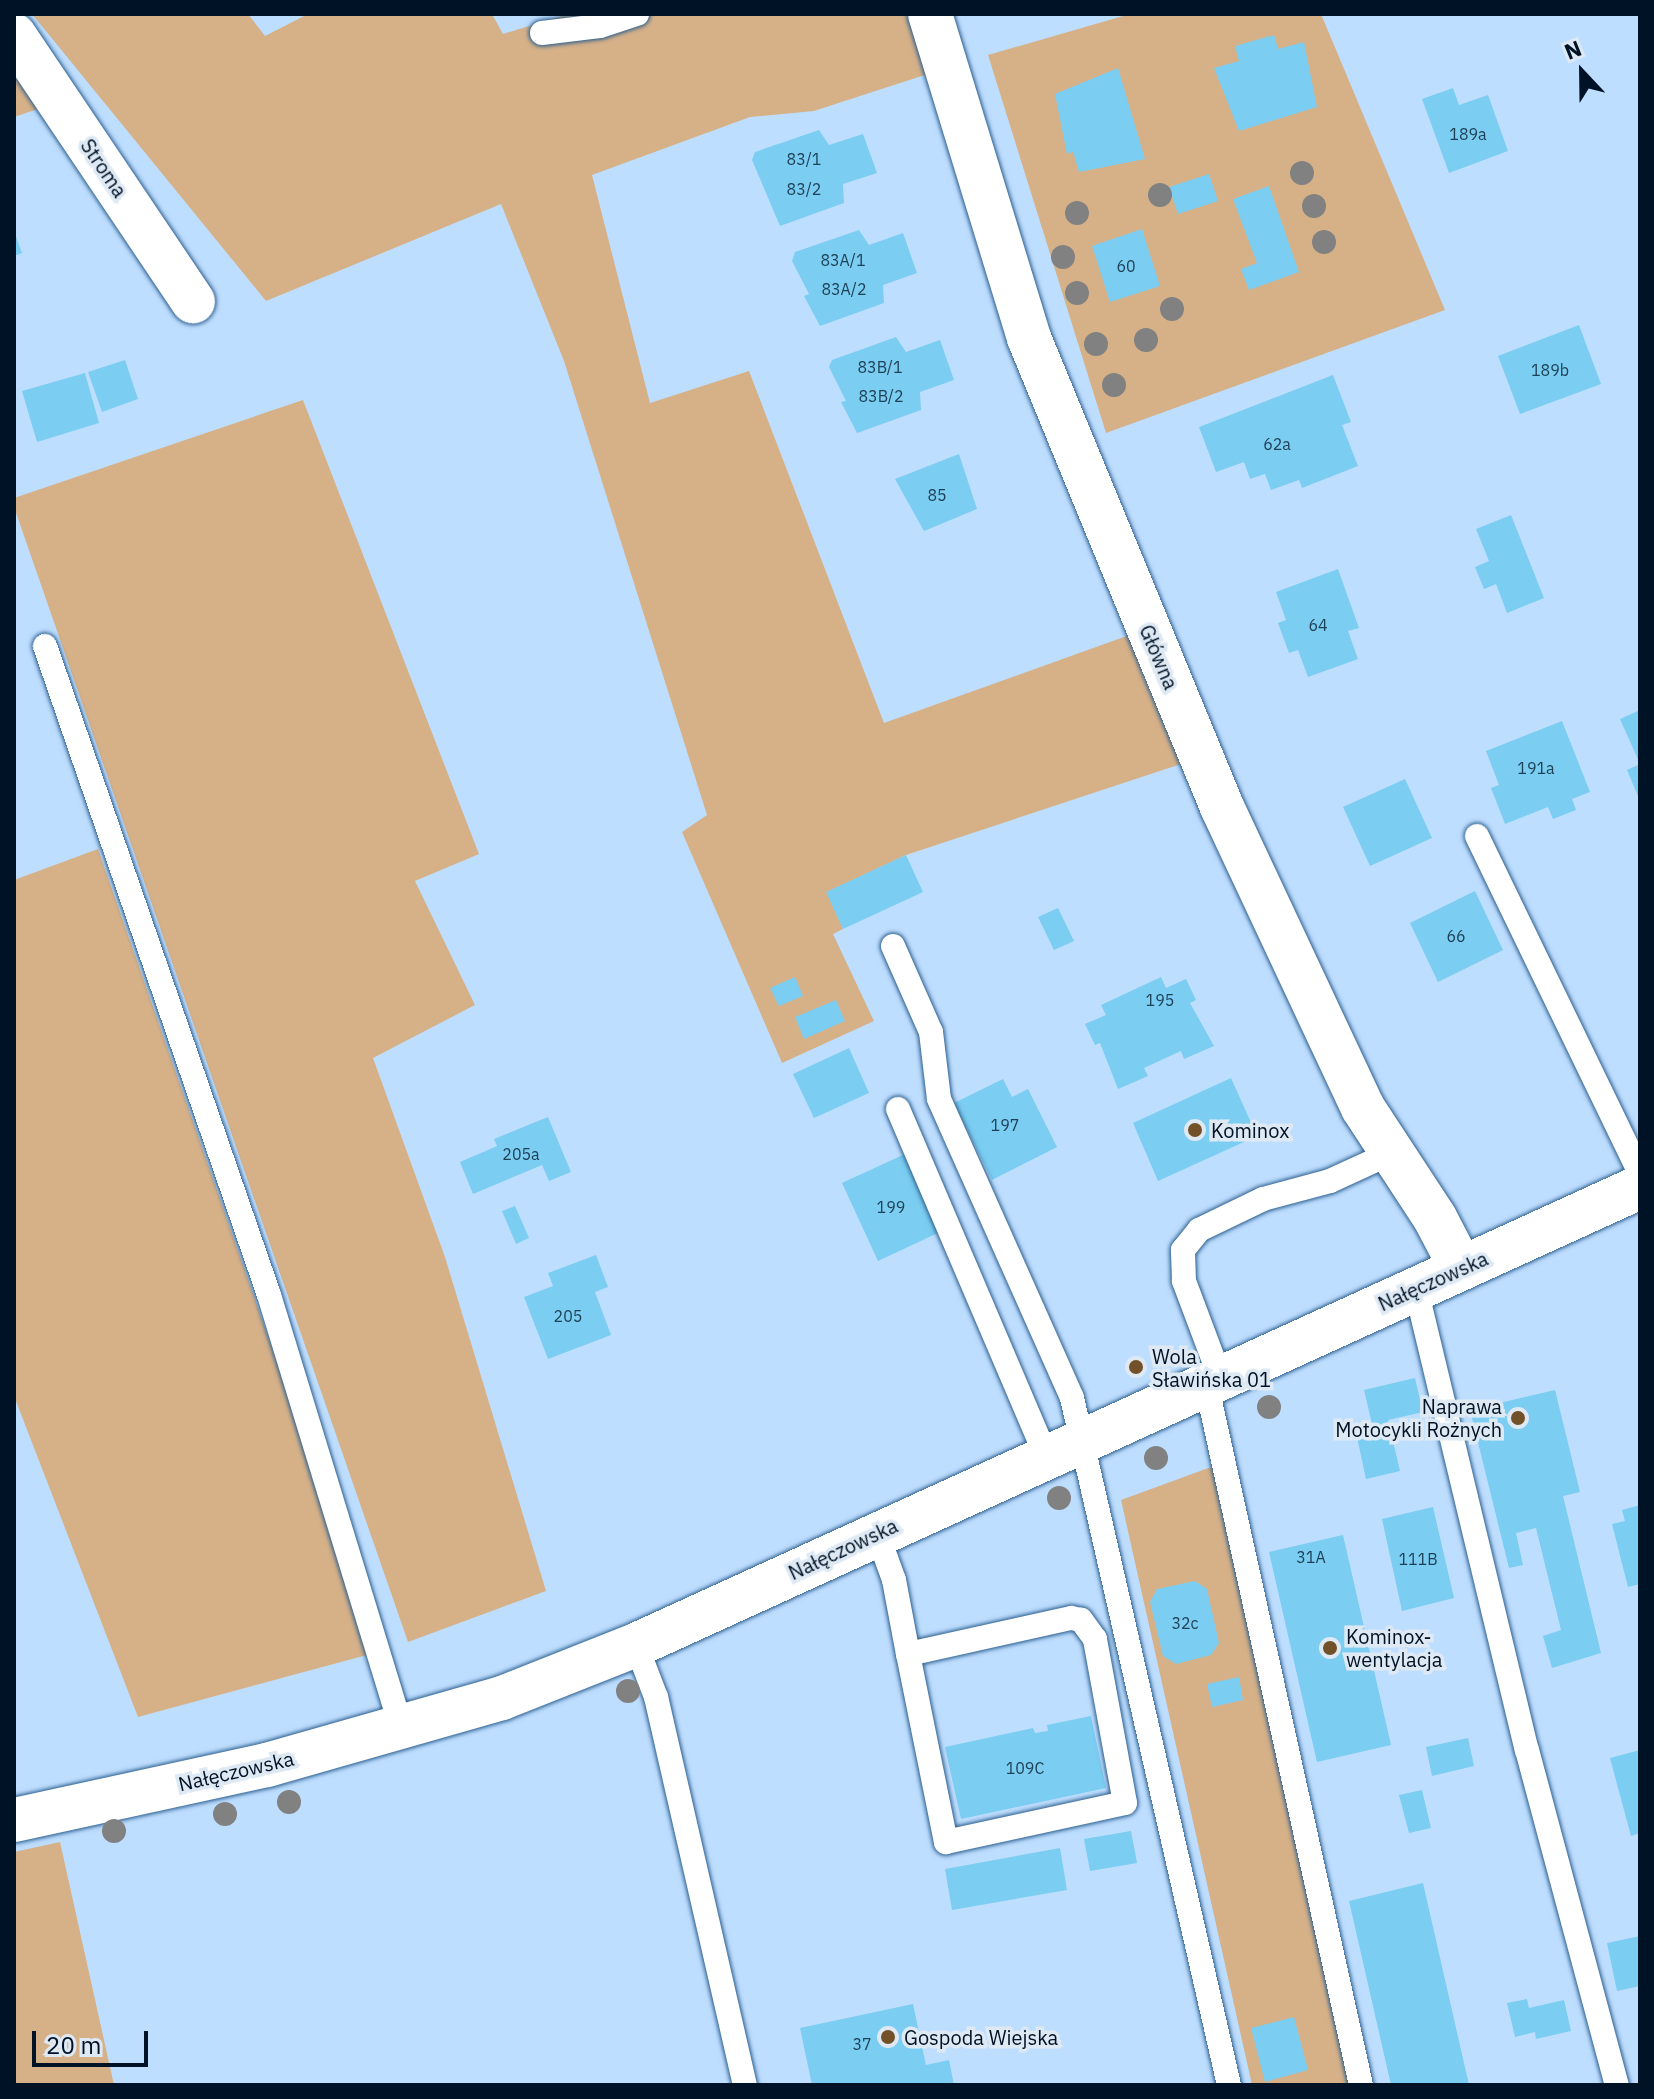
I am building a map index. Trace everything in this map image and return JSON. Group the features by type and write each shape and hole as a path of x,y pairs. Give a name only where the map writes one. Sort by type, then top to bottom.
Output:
{"main road":[{"name":"Główna","path":"930,14 1038,363 1222,807 1389,1154 1435,1218 1461,1268"},
{"name":"Stroma","path":"14,35 193,301"},
{"name":"Nałęczowska","path":"14,1820 402,1729 502,1698 636,1645 1640,1187"}],"lane":[{"path":"542,33 600,26 637,14"},
{"path":"45,646 269,1295 402,1729"},
{"path":"1477,836 1640,1173"},
{"path":"893,946 931,1032 939,1099 1072,1398 1064,1448"},
{"path":"898,1109 1064,1448 1229,2085"},
{"path":"1361,2085 1213,1380 1184,1281 1183,1250 1199,1230 1250,1204 1330,1181 1389,1154"},
{"path":"1416,1289 1527,1750 1617,2085"},
{"path":"877,1533 894,1580 908,1654 946,1842 1125,1803 1095,1639 1081,1620 1071,1618 908,1654"},
{"path":"636,1645 656,1697 745,2085"}],"shaded area":[{"path":"32,14 248,14 265,36 308,14 492,14 503,34 568,14 915,14 934,72 814,111 750,117 592,175 650,403 749,371 884,723 1135,633 1184,763 906,855 827,892 843,929 833,934 874,1021 782,1063 682,832 707,815 564,361 501,204 266,301"},
{"path":"1130,14 1321,14 1445,310 1106,433 988,55"},
{"path":"14,75 41,108 14,117"},
{"path":"303,400 479,854 415,881 475,1005 373,1058 445,1257 546,1591 408,1642 14,507 14,498"},
{"path":"98,849 378,1652 138,1717 14,1396 14,880"},
{"path":"1222,1463 1364,2085 1252,2085 1121,1500"},
{"path":"60,1842 114,2085 14,2085 14,1852"}],"building":[{"path":"1274,35 1278,49 1304,42 1317,107 1239,131 1214,68 1239,61 1235,46"},
{"path":"1118,68 1145,159 1079,172 1073,152 1067,154 1055,94"},
{"path":"1453,88 1459,105 1488,95 1508,151 1449,173 1422,99"},
{"path":"819,130 829,145 863,134 877,173 843,184 844,203 780,226 752,160 755,152"},
{"path":"1209,174 1218,201 1178,214 1169,187"},
{"path":"1269,186 1299,272 1249,290 1241,269 1257,263 1233,199"},
{"path":"1142,229 1160,286 1110,302 1092,246"},
{"path":"859,230 869,245 903,233 917,273 883,285 884,303 820,326 804,296 809,294 792,261 795,252"},
{"path":"14,231 22,253 14,256"},
{"path":"1579,325 1601,384 1520,414 1498,356"},
{"path":"896,337 906,352 940,340 954,380 920,392 921,410 857,433 841,402 846,401 829,367 832,360"},
{"path":"125,360 138,399 102,412 88,372"},
{"path":"85,373 99,423 37,442 22,391"},
{"path":"1333,375 1351,422 1342,425 1358,466 1302,488 1299,480 1271,490 1265,474 1250,479 1244,462 1216,472 1199,427"},
{"path":"959,454 977,509 924,531 895,479"},
{"path":"1511,515 1544,598 1507,613 1496,584 1484,589 1475,567 1489,561 1476,529"},
{"path":"1338,569 1359,628 1348,631 1358,659 1308,677 1298,650 1289,653 1278,623 1286,620 1276,592"},
{"path":"1640,710 1640,764 1620,719"},
{"path":"1562,721 1590,792 1572,799 1576,810 1553,819 1548,807 1505,824 1491,788 1499,785 1486,751"},
{"path":"1640,764 1640,801 1627,770"},
{"path":"1405,779 1432,838 1370,866 1343,807"},
{"path":"906,855 923,892 843,929 826,892"},
{"path":"1475,891 1503,950 1438,982 1410,923"},
{"path":"1058,908 1074,941 1054,950 1038,917"},
{"path":"795,977 803,996 779,1006 770,988"},
{"path":"1161,977 1166,988 1186,979 1196,1000 1190,1003 1214,1046 1184,1059 1181,1051 1144,1068 1148,1076 1118,1089 1100,1043 1095,1045 1085,1024 1106,1015 1101,1005"},
{"path":"836,1000 845,1021 804,1039 795,1017"},
{"path":"849,1048 869,1093 814,1118 793,1074"},
{"name":"Kominox","path":"1231,1078 1257,1136 1158,1181 1133,1123"},
{"path":"1003,1079 1012,1097 1028,1089 1057,1147 992,1180 954,1103"},
{"path":"548,1117 571,1172 549,1181 542,1165 473,1194 460,1162 497,1146 494,1139"},
{"path":"905,1154 940,1232 878,1261 842,1183"},
{"path":"515,1206 529,1238 516,1244 502,1211"},
{"path":"596,1255 608,1287 595,1292 611,1335 548,1359 524,1297 553,1286 548,1273"},
{"path":"1415,1378 1423,1412 1388,1420 1400,1471 1366,1479 1355,1428 1372,1424 1364,1390"},
{"path":"1555,1390 1580,1492 1563,1496 1601,1653 1552,1668 1543,1636 1561,1630 1536,1528 1516,1533 1523,1565 1509,1568 1470,1410"},
{"path":"1640,1505 1640,1584 1628,1587 1612,1524 1625,1521 1622,1510"},
{"path":"1433,1507 1454,1598 1402,1611 1382,1519"},
{"name":"Kominox- wentylacja","path":"1343,1535 1391,1745 1317,1762 1269,1552"},
{"path":"1195,1581 1207,1589 1219,1643 1211,1655 1176,1664 1163,1656 1150,1602 1157,1589"},
{"path":"1239,1677 1243,1700 1212,1707 1207,1684"},
{"path":"1091,1716 1106,1788 961,1819 945,1747 1033,1728 1035,1733 1048,1731 1047,1725"},
{"path":"1468,1738 1474,1766 1432,1776 1426,1747"},
{"path":"1640,1750 1640,1833 1631,1836 1610,1758"},
{"path":"1422,1790 1431,1828 1409,1833 1399,1795"},
{"path":"1131,1831 1137,1863 1090,1871 1084,1839"},
{"path":"1060,1848 1067,1890 952,1910 945,1869"},
{"path":"1423,1883 1469,2085 1391,2085 1349,1901"},
{"path":"1640,1936 1640,1986 1617,1991 1607,1943"},
{"path":"1527,1999 1529,2008 1564,2000 1571,2031 1536,2039 1535,2032 1515,2037 1507,2003"},
{"path":"913,2004 926,2065 949,2060 954,2085 812,2085 800,2028"},
{"path":"1294,2017 1308,2070 1265,2082 1251,2028"}],"place":[{"name":"Kominox","path":"1195,1130"},
{"name":"Wola Sławińska 01","path":"1136,1367"},
{"name":"Naprawa Motocykli Rożnych","path":"1518,1418"},
{"name":"Kominox- wentylacja","path":"1330,1648"},
{"name":"Gospoda Wiejska","path":"888,2037"}]}
